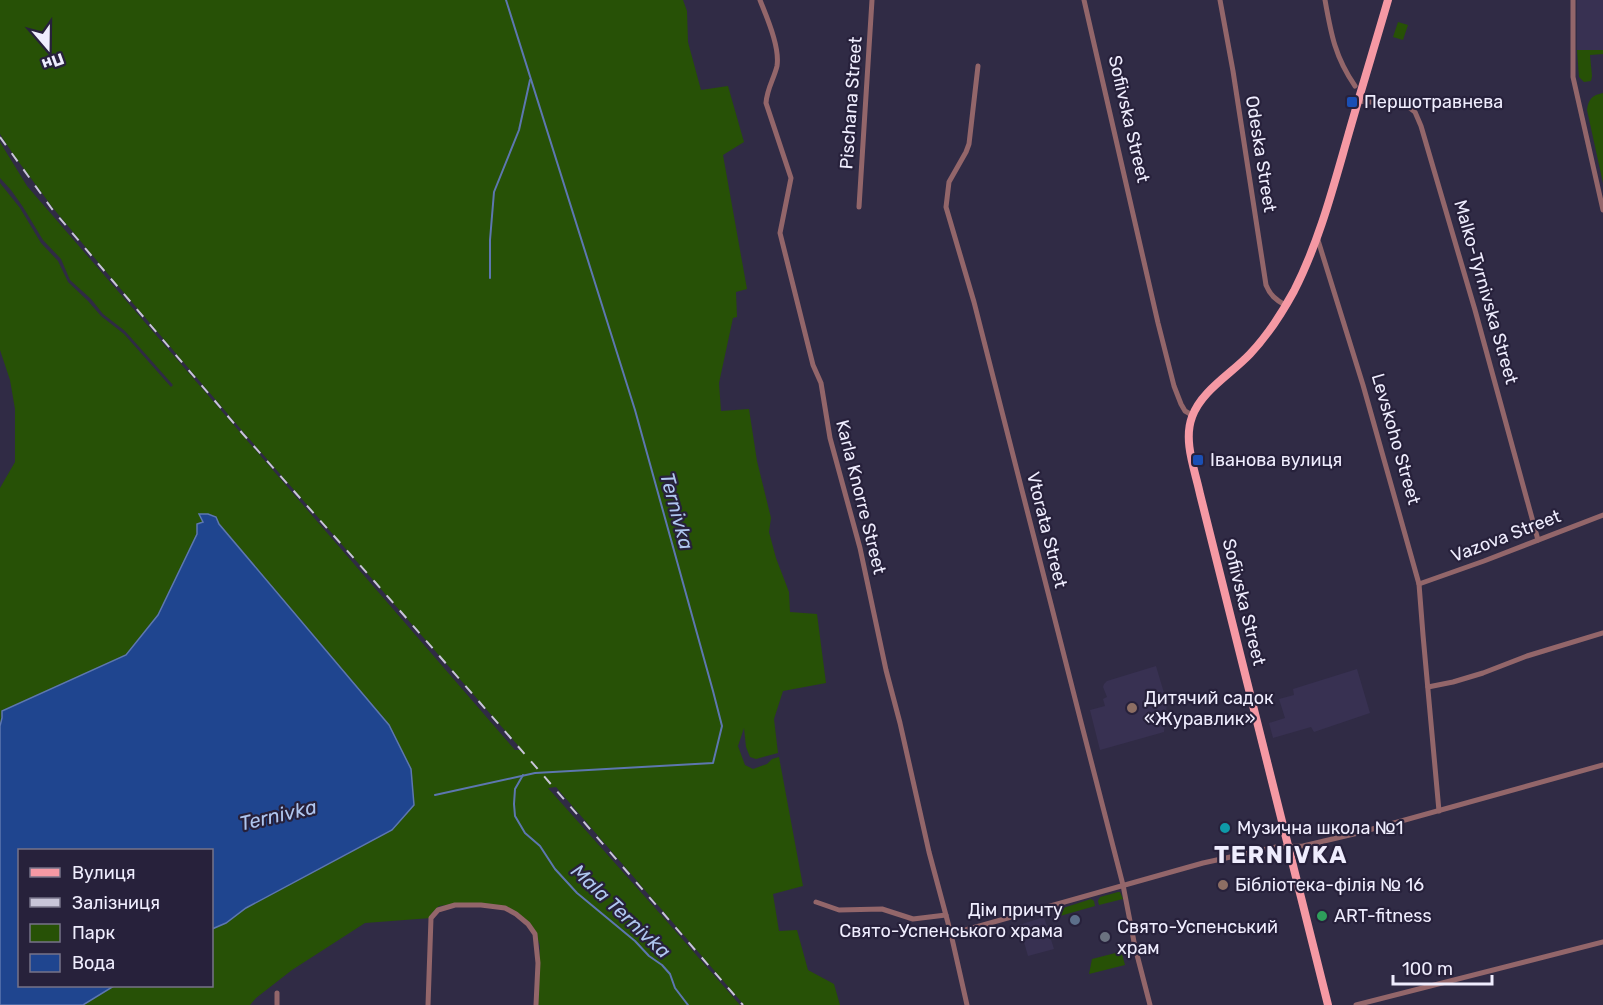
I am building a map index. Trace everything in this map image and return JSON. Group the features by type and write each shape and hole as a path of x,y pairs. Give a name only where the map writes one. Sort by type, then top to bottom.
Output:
{"main road":[{"path":"1192,415 1199,402 1258,344 1285,305 1306,265 1332,191 1358,100 1359,86 1388,0"},
{"name":"Sofiivska Street","path":"1192,415 1189,438 1200,494 1328,1005"}],"street":[{"name":"Karla Knorre Street","path":"760,0 776,46 777,65 765,103 784,154 790,178 780,233 813,365 821,383 830,438 860,548 886,670 967,1005"},
{"name":"Pischana Street","path":"859,207 872,0"},
{"name":"Sofiivska Street","path":"1084,0 1174,386 1185,411 1192,415"},
{"name":"Odeska Street","path":"1220,0 1266,285 1270,294 1285,305"},
{"path":"1325,0 1333,44 1346,73 1359,86"},
{"path":"1572,0 1573,77 1603,210"},
{"name":"Vtorata Street","path":"978,66 969,144 949,182 946,207 974,302 1123,885 1150,1005"},
{"name":"Malko-Tyrnivska Street","path":"1358,100 1406,105 1414,112 1421,126 1475,310 1538,540"},
{"name":"Levskoho Street","path":"1317,236 1363,385 1419,584 1439,811"},
{"name":"Vazova Street","path":"1419,584 1603,515"},
{"path":"1428,687 1482,674 1527,656 1603,633"},
{"path":"951,934 1203,863 1276,847 1303,846 1358,833 1603,765"},
{"path":"816,902 839,910 882,909 913,919 946,915"},
{"path":"428,1005 431,918 438,910 455,905 506,908 528,924 535,934 538,963 536,1005"},
{"path":"1356,1005 1603,942"},
{"path":"277,993 278,1005"}],"shaded area":[{"path":"1577,0 1603,0 1603,50 1577,50"},
{"name":"Дитячий садок «Журавлик»","path":"1156,666 1167,703 1164,732 1100,750 1090,710 1105,706 1103,699 1107,697 1104,684 1107,681"},
{"path":"1357,669 1370,713 1314,732 1311,727 1273,738 1269,723 1285,718 1279,699 1294,695 1293,689"},
{"path":"1044,917 1054,949 1028,956 1019,925"}],"green space":[{"path":"0,0 683,0 687,11 688,42 701,90 728,86 744,142 723,155 747,289 736,292 737,317 733,318 719,383 721,411 749,409 757,461 771,518 769,532 789,592 790,612 817,614 826,683 783,691 774,719 778,753 756,759 750,757 746,747 744,728 738,746 745,765 753,769 779,757 803,886 773,894 779,931 797,930 808,970 834,984 840,1005 744,1005 556,787 548,788 740,1005 537,1005 540,946 536,933 506,907 455,904 439,906 431,914 431,918 365,923 292,970 250,1005 83,1005 112,987 213,987 213,929 226,923 246,908 219,524 216,517 203,522 158,615 126,655 2,711 0,726 0,488 15,462 15,409 10,380 0,350 0,183 20,208 41,243 58,261 68,282 101,316 124,334 171,387 173,385 125,331 103,314 91,299 70,280 61,259 43,240 23,207 0,178 0,142 27,186 515,750 522,750 113,280 53,208 0,134"},
{"path":"1398,22 1408,25 1403,40 1393,37"},
{"path":"1577,50 1603,50 1603,54 1590,55 1591,81 1584,82 1579,77"},
{"path":"1603,93 1603,183 1587,110 1591,98"},
{"path":"1118,892 1123,899 1099,905 1100,897"},
{"path":"1091,899 1095,906 1060,916 1060,909"},
{"path":"1131,949 1132,951 1122,954 1125,965 1089,974 1092,959"}],"water":[{"path":"199,514 216,517 219,524 389,725 411,769 414,805 392,830 246,908 226,923 213,929 213,849 18,849 18,987 112,987 83,1005 0,1005 0,726 2,711 126,655 158,615 197,534 197,524 203,522"}],"waterway":[{"name":"Ternivka","path":"435,795 535,773 713,763 722,726 635,410 506,0"},
{"path":"490,278 494,192 519,130 530,80"},
{"name":"Mala Ternivka","path":"523,775 515,789 514,804 515,816 525,833 540,846 555,869 577,893 662,965 670,974 675,988 688,1005"}],"railway":[{"path":"0,137 52,209 243,434 375,582 743,1005"}],"place":[{"name":"Першотравнева","path":"1352,102"},
{"name":"Іванова вулиця","path":"1198,460"},
{"name":"Дитячий садок «Журавлик»","path":"1132,708"},
{"name":"Музична школа №1","path":"1225,828"},
{"name":"Бібліотека-філія № 16","path":"1223,885"},
{"name":"ART-fitness","path":"1322,916"},
{"name":"Дім причту Свято-Успенського храма","path":"1075,920"},
{"name":"Свято-Успенський храм","path":"1105,937"}],"district":[{"name":"TERNIVKA","path":"1281,855"}]}
